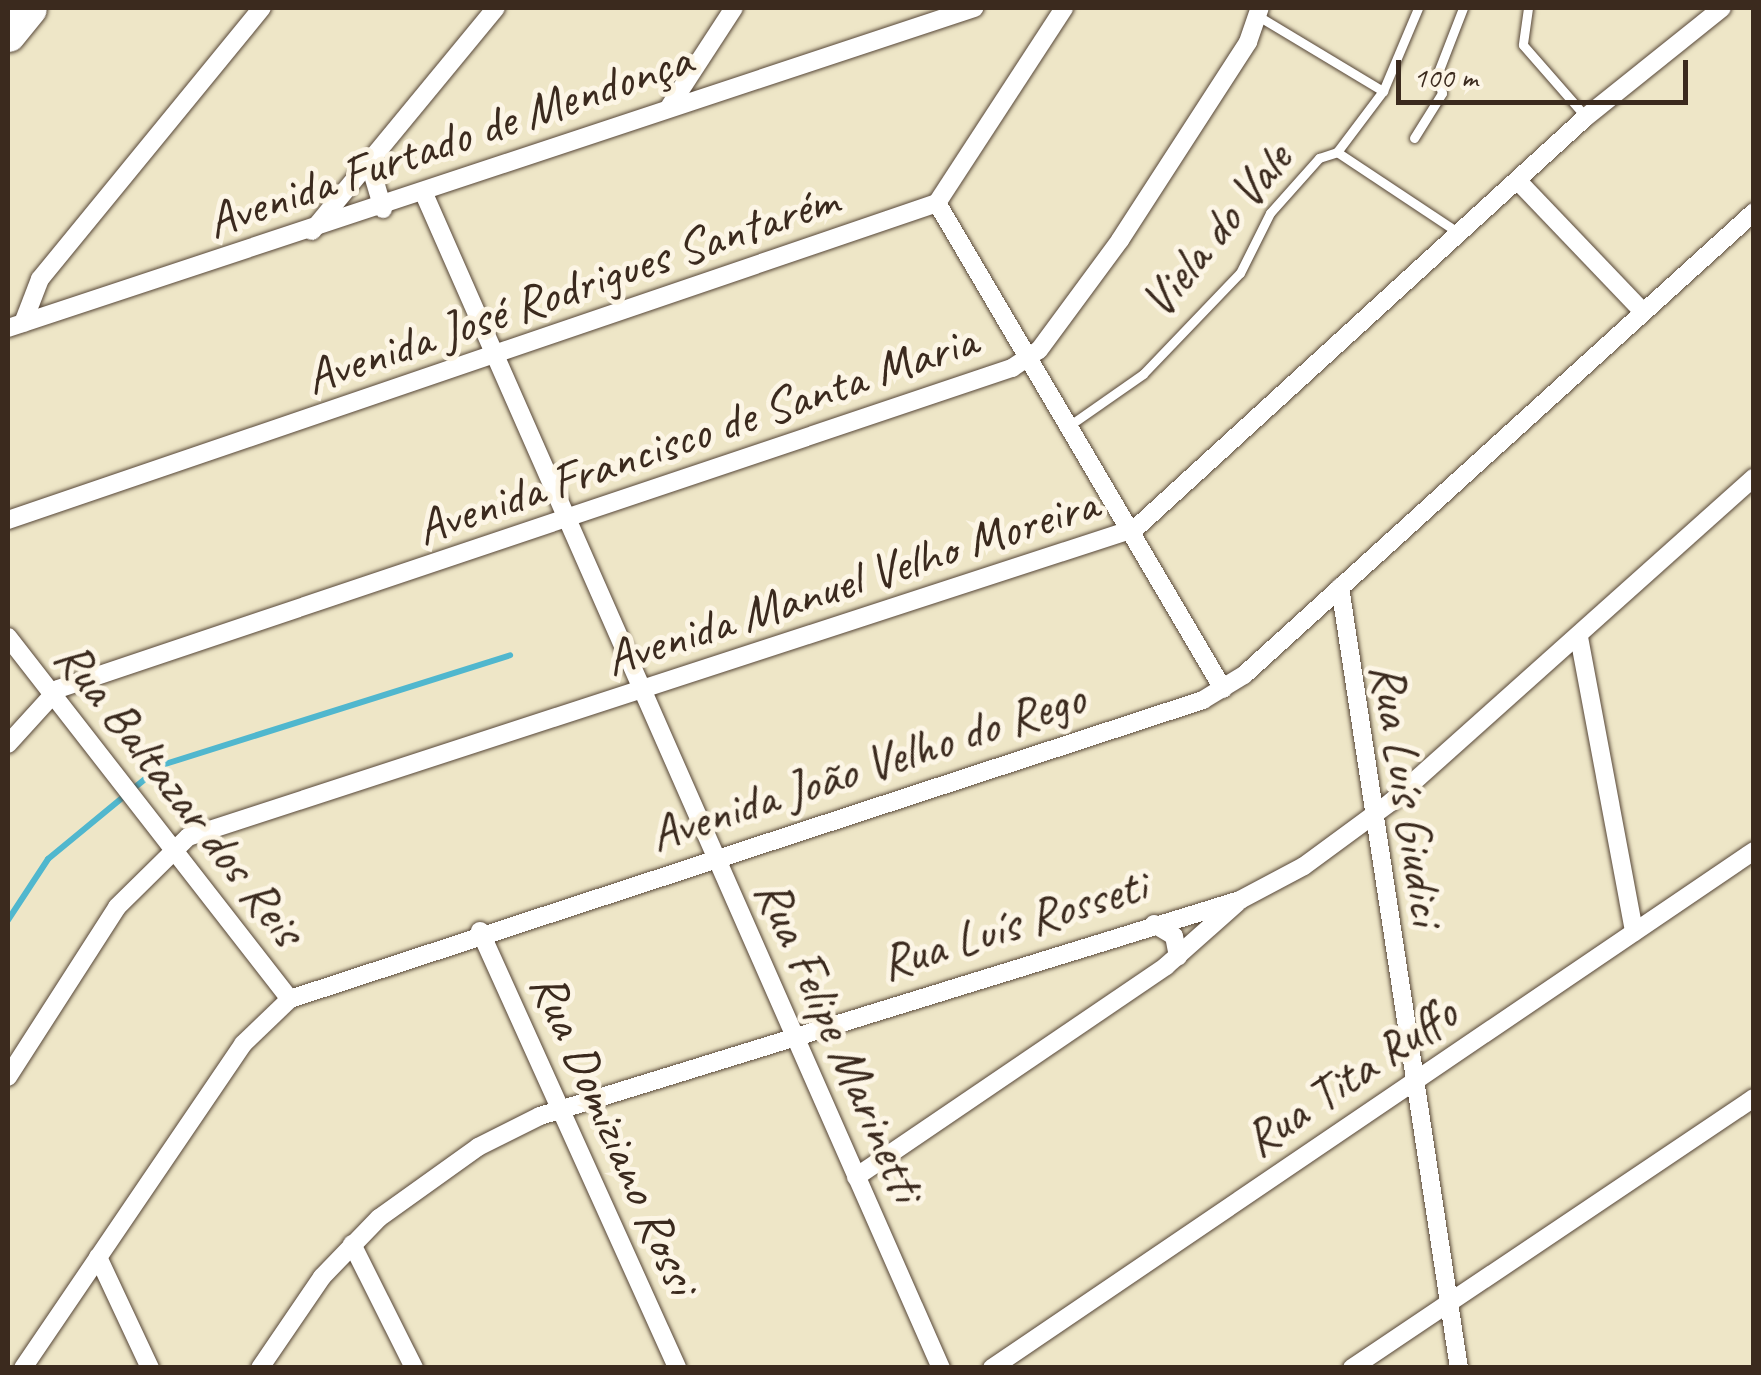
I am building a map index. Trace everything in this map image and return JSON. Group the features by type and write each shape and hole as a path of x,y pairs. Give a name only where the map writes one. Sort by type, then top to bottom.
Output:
{"highway":[{"path":"8,34 29,8"}],"street":[{"path":"16,326 40,279 262,8"},
{"path":"312,231 496,8"},
{"path":"670,106 734,8"},
{"name":"Avenida Furtado de Mendonça","path":"16,326 425,196 670,106 974,8"},
{"path":"1064,8 937,202 1223,688"},
{"name":"Avenida Manuel Velho Moreira","path":"8,1077 118,907 173,850 1133,530 1586,117 1722,8"},
{"name":"Avenida Francisco de Santa Maria","path":"52,694 568,520 1030,356 1120,240 1259,12"},
{"path":"370,165 383,209"},
{"path":"1518,181 1643,312"},
{"name":"Rua Felipe Marinetti","path":"425,196 941,1368"},
{"name":"Avenida José Rodrigues Santarém","path":"8,520 937,202"},
{"name":"Avenida João Velho do Rego","path":"23,1368 243,1044 290,999 480,931 1223,688 1753,217"},
{"name":"Rua Luís Rosseti","path":"260,1368 352,1244 478,1147 562,1111 793,1034 1240,900 1371,819 1754,477"},
{"name":"Rua Luís Giudici","path":"1340,588 1371,819 1458,1368"},
{"name":"Rua Baltazar dos Reis","path":"8,637 290,999"},
{"path":"1579,637 1634,932"},
{"path":"8,744 52,694"},
{"name":"Rua Tita Ruffo","path":"992,1368 1754,851"},
{"path":"856,1177 1178,957 1240,900"},
{"path":"1154,924 1174,936 1178,957"},
{"name":"Rua Domiziano Rossi","path":"480,931 677,1368"},
{"path":"1352,1368 1754,1098"},
{"path":"352,1244 414,1368"},
{"path":"98,1257 150,1368"}],"lane":[{"name":"Viela do Vale","path":"1070,425 1143,374 1240,273 1284,196 1337,152 1384,91 1418,8"},
{"path":"1414,138 1442,93 1438,75 1463,8"},
{"path":"1528,8 1523,44 1586,117"},
{"path":"1259,12 1384,91"},
{"path":"1337,152 1461,235"}],"waterway":[{"path":"8,920 48,859 162,765 510,655"}]}
